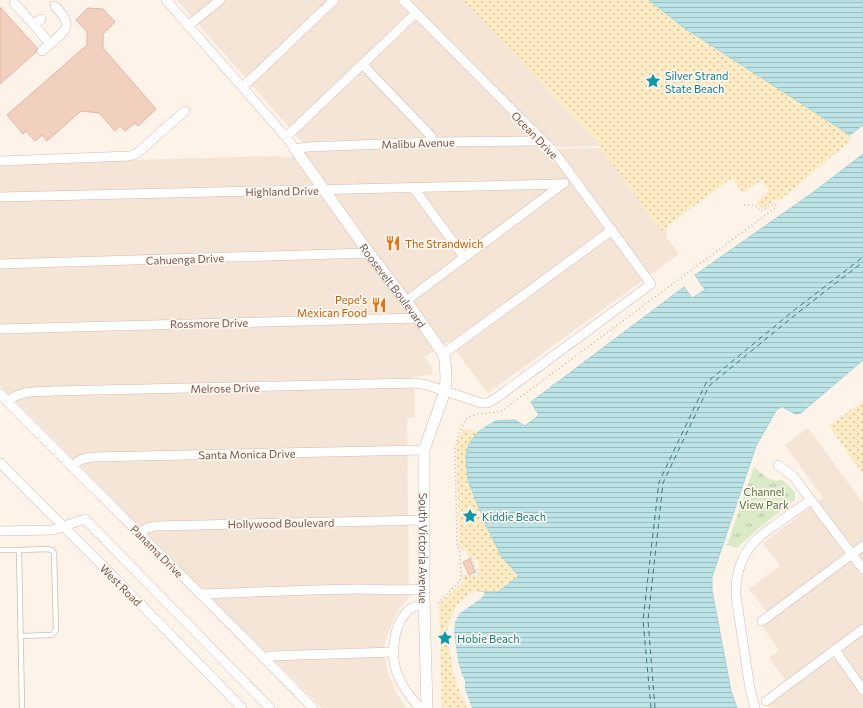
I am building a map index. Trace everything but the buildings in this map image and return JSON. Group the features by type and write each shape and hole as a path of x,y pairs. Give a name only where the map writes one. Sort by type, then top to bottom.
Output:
{"street":[{"path":"166,0 243,87 295,149"},
{"path":"188,26 220,0"},
{"path":"243,87 334,0"},
{"name":"Ocean Drive","path":"403,0 555,153 651,284 495,400 487,403 480,403 445,391"},
{"path":"14,1 38,22 50,44"},
{"path":"42,50 62,34 66,27 65,19 55,6"},
{"path":"286,137 416,13"},
{"path":"362,64 431,136 433,142"},
{"path":"0,160 129,156 136,154 185,111"},
{"name":"Malibu Avenue","path":"295,149 307,147 433,142 542,141"},
{"name":"Roosevelt Boulevard","path":"295,149 443,354 445,360 446,378 445,391"},
{"path":"406,301 573,177"},
{"name":"Highland Drive","path":"0,197 564,184"},
{"path":"414,187 464,257"},
{"path":"443,354 612,230"},
{"name":"Cahuenga Drive","path":"0,264 369,253"},
{"name":"Rossmore Drive","path":"0,329 418,318"},
{"name":"Melrose Drive","path":"8,402 11,397 21,393 76,391 416,383 428,385 445,391"},
{"name":"South Victoria Avenue","path":"426,708 424,450 445,391"},
{"name":"Panama Drive","path":"0,394 265,658 313,708"},
{"name":"Santa Monica Drive","path":"72,466 77,461 93,457 424,450"},
{"name":"West Road","path":"0,463 242,708"},
{"path":"778,465 793,476 863,568"},
{"path":"755,708 750,689 736,596 735,585 740,564 751,545 757,539 811,500"},
{"path":"0,531 52,530 85,519 270,708"},
{"name":"Hollywood Boulevard","path":"139,533 147,528 156,526 425,520"},
{"path":"762,621 863,546"},
{"path":"200,594 368,589 425,589"},
{"path":"420,708 398,677 393,652 396,632 403,616 410,609 425,604"},
{"path":"766,701 863,629"},
{"path":"835,650 863,690"},
{"path":"265,658 270,656 393,652"}],"lane":[{"path":"0,550 47,549 52,550 54,553 56,630 52,635 20,636"},
{"path":"19,550 22,708"}],"path":[{"path":"438,603 459,582 461,578 460,553 457,544 455,449 459,433 466,419 478,414 494,413 503,410 776,206 773,204 761,211 755,205 744,206"},
{"path":"461,576 474,576 477,571 471,558 469,559"}],"shaded area":[{"path":"177,0 465,0 601,146 562,147 514,137 303,143"},
{"path":"536,145 544,151 600,148 679,254 488,393 448,341 425,357 432,367 432,375 414,377 415,417 407,418 409,597 399,609 389,631 384,647 385,660 389,675 395,690 406,708 322,708 0,386 0,164 275,156 290,158 308,149"},
{"path":"808,428 863,503 863,708 770,708 763,699 786,681 769,658 779,650 757,619 767,612 749,589 780,566 763,543 823,498 785,445"}],"green space":[{"name":"Channel View Park","path":"754,467 770,479 783,480 795,492 795,500 761,526 737,548 727,545"}],"sand":[{"name":"Silver Strand State Beach","path":"463,0 649,0 683,27 850,135 849,142 780,200 773,201 762,209 756,203 769,190 762,180 743,193 732,178 667,226 666,236 600,148 601,145"},
{"path":"863,401 863,474 829,426"},
{"path":"463,429 478,432 469,444 468,480 485,523 502,557 519,576 498,592 479,592 469,708 442,708 439,604 463,582 463,577 477,577 479,568 477,560 472,557 469,558 465,549 462,550 459,545 457,450 458,440"}],"water":[{"path":"649,0 863,0 863,125 850,135 683,27"},
{"path":"863,154 863,360 801,413 795,414 783,407 777,409 756,446 712,577 712,590 731,691 737,708 469,708 457,679 453,616 458,605 468,596 479,592 498,592 519,576 502,557 485,523 468,480 466,455 469,444 478,432 495,421 515,420 525,426 539,415 531,402 684,287 692,298 705,290 695,275 815,191"}],"pier":[{"path":"477,591 484,592 484,595 459,614 455,622 454,633 458,661 465,681 465,689 472,708 467,708 455,680 449,648 448,628 450,619 457,605 468,595"}],"ferry route":[{"path":"651,708 643,620 659,482 706,383 792,312 863,257"},
{"path":"655,708 648,620 663,483 709,386 795,315 863,262"}],"place":[{"name":"Silver Strand State Beach","path":"653,81"},
{"name":"The Strandwich","path":"393,243"},
{"name":"Pepe's Mexican Food","path":"379,305"},
{"name":"Kiddie Beach","path":"470,516"},
{"name":"Hobie Beach","path":"445,638"}]}
